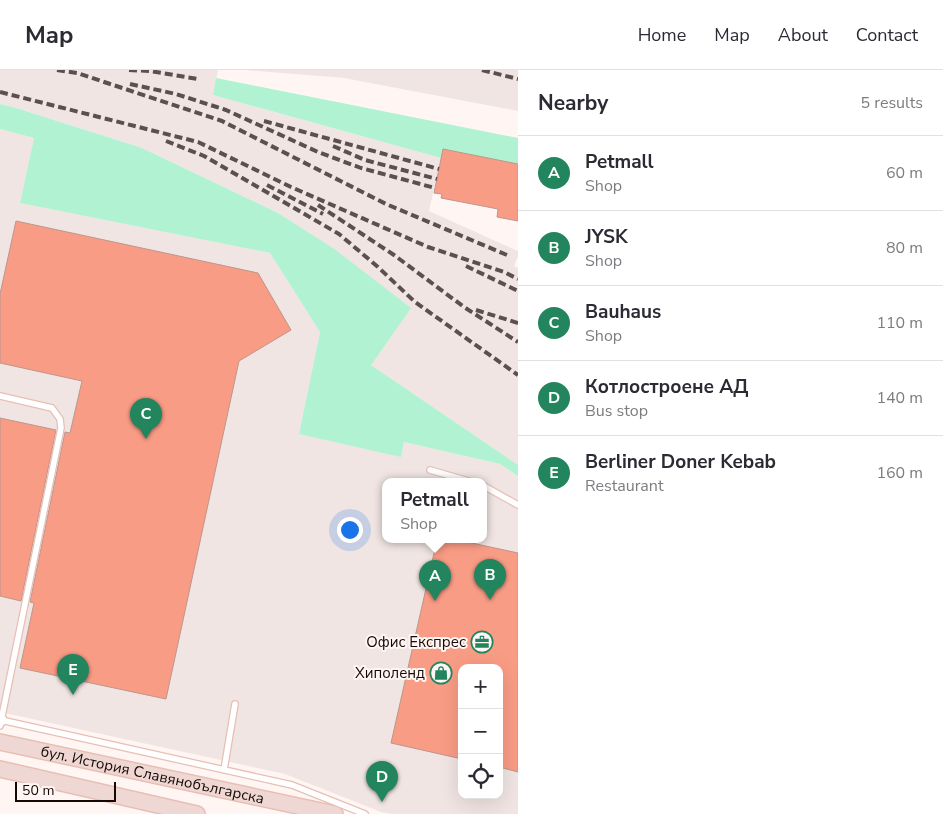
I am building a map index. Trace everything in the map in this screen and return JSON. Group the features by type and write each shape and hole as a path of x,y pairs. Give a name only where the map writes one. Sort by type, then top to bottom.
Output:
{"main road":[{"name":"бул. История Славянобългарска","path":"0,742 335,814"},
{"name":"бул. История Славянобългарска","path":"0,769 197,814"}],"lane":[{"path":"0,396 52,408 60,419 61,428 0,722 292,785 365,814"},
{"path":"430,470 458,478"},
{"path":"487,488 518,506"},
{"path":"224,770 235,704"}],"shaded area":[{"path":"0,70 218,70 213,95 441,158 429,211 518,251 514,266 518,268 518,465 371,365 333,248 278,213 142,148 0,104"},
{"path":"245,70 518,70 518,111 344,78"},
{"path":"0,129 34,138 20,203 270,253 320,332 299,434 401,456 404,442 500,464 518,476 518,814 392,814 381,812 285,774 0,712"}],"green space":[{"path":"216,78 518,138 518,164 443,149 441,158 213,95"},
{"path":"0,104 142,148 278,213 333,248 411,308 371,365 518,465 518,476 500,464 404,442 401,457 299,434 320,332 270,253 20,203 34,138 0,129"}],"building":[{"path":"443,149 518,164 518,221 497,217 498,209 441,198 442,194 434,193"},
{"path":"16,221 258,273 291,330 239,361 166,699 20,668 34,603 30,602 65,432 70,433 82,381 0,363 0,294"},
{"path":"0,418 56,430 21,601 0,596"},
{"path":"436,543 472,543 518,553 518,772 503,768 503,664 458,664 458,758 391,743"}],"railway":[{"path":"57,70 77,73 222,121 386,204 507,255"},
{"path":"129,70 150,71 198,79"},
{"path":"482,70 518,79"},
{"path":"130,84 176,94 226,110 318,152 361,168 435,188"},
{"path":"0,92 198,142 291,187 428,247 504,272 518,279"},
{"path":"264,121 439,169"},
{"path":"166,141 204,156 339,234 415,302 518,375"},
{"path":"333,146 365,160 437,179"},
{"path":"267,185 323,214"},
{"path":"318,205 394,255 464,307 518,342"},
{"path":"466,266 518,291"},
{"path":"476,310 518,323"}],"place":[{"name":"Bauhaus","path":"146,439"},
{"name":"JYSK","path":"490,600"},
{"name":"Petmall","path":"435,601"},
{"name":"Офис Експрес","path":"482,642"},
{"name":"Хиполенд","path":"441,673"},
{"name":"Berliner Doner Kebab","path":"73,695"},
{"name":"Котлостроене АД","path":"382,802"}]}
